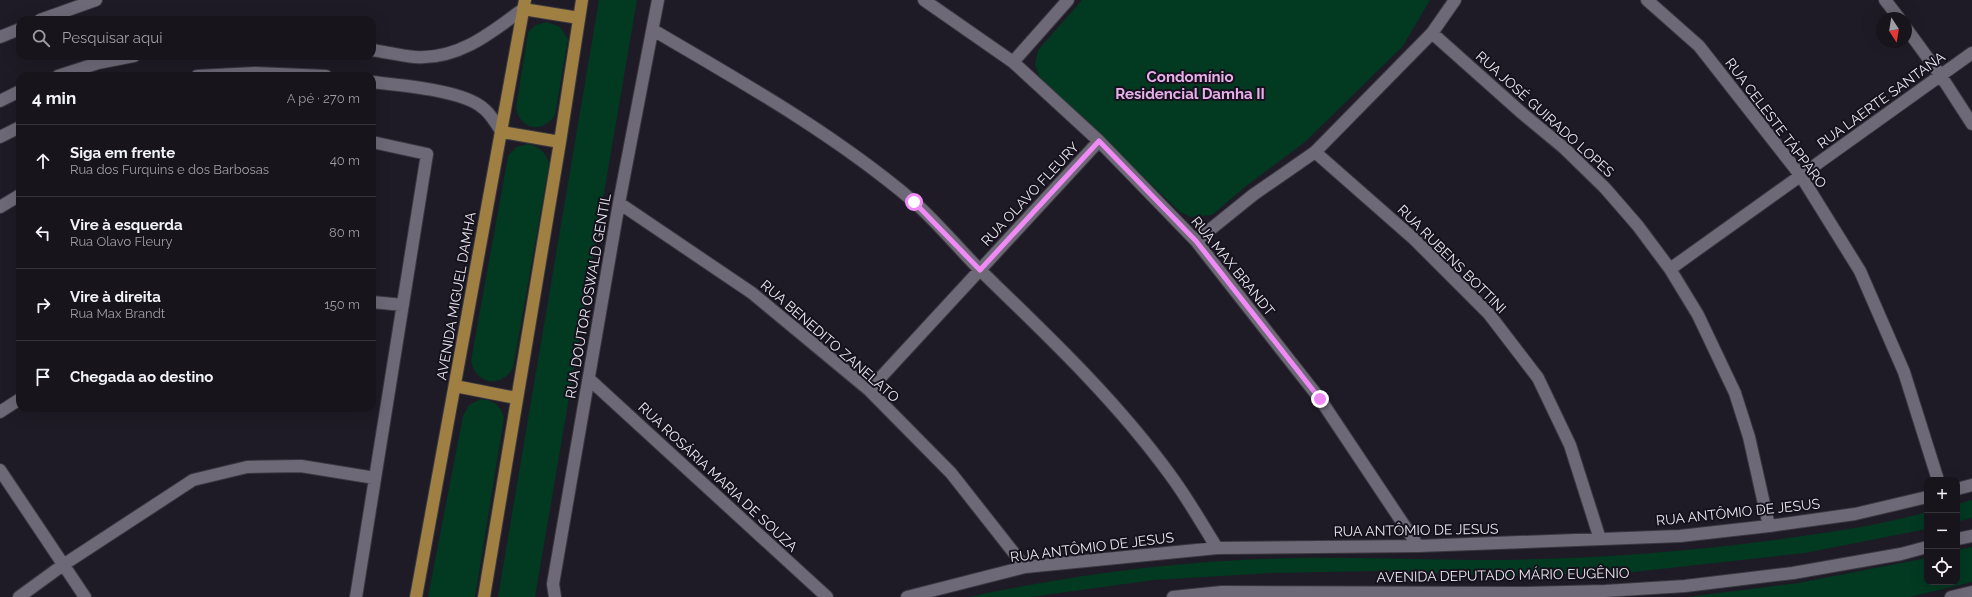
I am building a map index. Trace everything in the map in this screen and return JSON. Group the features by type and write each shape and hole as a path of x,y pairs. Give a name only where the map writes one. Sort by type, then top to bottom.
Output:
{"main road":[{"path":"484,597 516,398 560,142 582,0"},
{"path":"524,4 579,18"},
{"name":"AVENIDA MIGUEL DAMHA","path":"416,597 502,132 524,4"},
{"path":"502,132 560,142"},
{"path":"455,386 516,398"}],"street":[{"path":"51,16 96,0"},
{"name":"RUA DOUTOR OSWALD GENTIL","path":"555,597 553,584 620,203 654,30 658,0"},
{"name":"RUA MAX BRANDT","path":"924,0 1013,62 1099,141 1196,241 1320,399 1418,546"},
{"path":"1013,62 1068,0"},
{"path":"1196,241 1253,195 1315,152 1432,33 1455,0"},
{"name":"RUA CELESTE TÁPPARO","path":"1647,0 1700,46 1801,176 1860,271 1904,372 1937,477"},
{"path":"1885,0 1894,12"},
{"path":"376,51 415,57 439,56 461,49 479,40 524,4"},
{"path":"654,30 745,84 832,140 914,202 980,270 1045,331 1115,406 1172,476 1217,548"},
{"path":"0,37 16,31"},
{"name":"RUA JOSÉ GUIRADO LOPES","path":"1432,33 1523,114 1564,148 1605,188 1638,226 1670,269 1698,315 1735,393 1749,437 1769,526"},
{"path":"1912,36 1941,76 1972,124"},
{"name":"RUA LAERTE SANTANA","path":"1670,269 1972,53"},
{"path":"70,72 98,63 113,60"},
{"path":"376,83 456,95 475,102 486,111 502,132"},
{"path":"0,101 16,93"},
{"path":"0,137 16,129"},
{"name":"RUA OLAVO FLEURY","path":"869,390 1099,141"},
{"path":"356,597 427,154 376,143"},
{"name":"RUA RUBENS BOTTINI","path":"1315,152 1414,239 1489,314 1538,378 1570,445 1600,539"},
{"path":"0,207 16,197"},
{"name":"RUA BENEDITO ZANELATO","path":"620,203 752,293 869,390 951,473 1025,567"},
{"path":"376,302 403,305"},
{"name":"RUA ROSÁRIA MARIA DE SOUZA","path":"589,379 827,597"},
{"path":"0,412 16,402"},
{"path":"19,597 63,565 193,480 247,467 302,466 375,478"},
{"path":"0,470 85,597"},
{"path":"1960,488 1972,485"},
{"name":"RUA ANTÔMIO DE JESUS","path":"907,597 1025,567 1217,548 1418,546 1680,536 1855,514 1924,498"},
{"path":"1960,538 1972,536"},
{"name":"AVENIDA DEPUTADO MÁRIO EUGÊNIO","path":"1173,597 1222,592 1351,594 1526,593 1606,591 1685,586 1793,573 1901,554 1924,548"},
{"path":"1951,597 1972,592"}],"green space":[{"path":"599,0 637,0 535,597 498,597"},
{"path":"1082,0 1430,0 1403,46 1305,142 1245,187 1212,215 1191,217 1180,212 1040,78 1035,65 1038,50"},
{"path":"547,22 560,27 568,39 555,115 544,125 532,127 522,121 516,108 528,32 536,25"},
{"path":"528,144 536,147 545,154 549,165 513,368 508,375 502,379 489,381 478,375 471,361 508,156 516,147"},
{"path":"481,399 496,404 501,410 504,418 475,597 428,597 463,416 469,405"},
{"path":"1972,500 1972,518 1960,521 1960,503"},
{"path":"1924,513 1924,530 1805,553 1634,572 1512,576 1377,571 1272,573 1154,580 1030,597 968,597 1049,581 1172,565 1254,559 1295,558 1516,560 1627,555 1737,545 1832,532"},
{"path":"1972,547 1972,582 1960,585 1960,549"},
{"path":"1924,559 1924,585 1960,585 1910,597 1687,597 1798,583"}],"district":[{"name":"Condomínio Residencial Damha II","path":"1190,86"}],"route":[{"path":"914,202 980,270 1099,141 1196,241 1320,399"}]}
